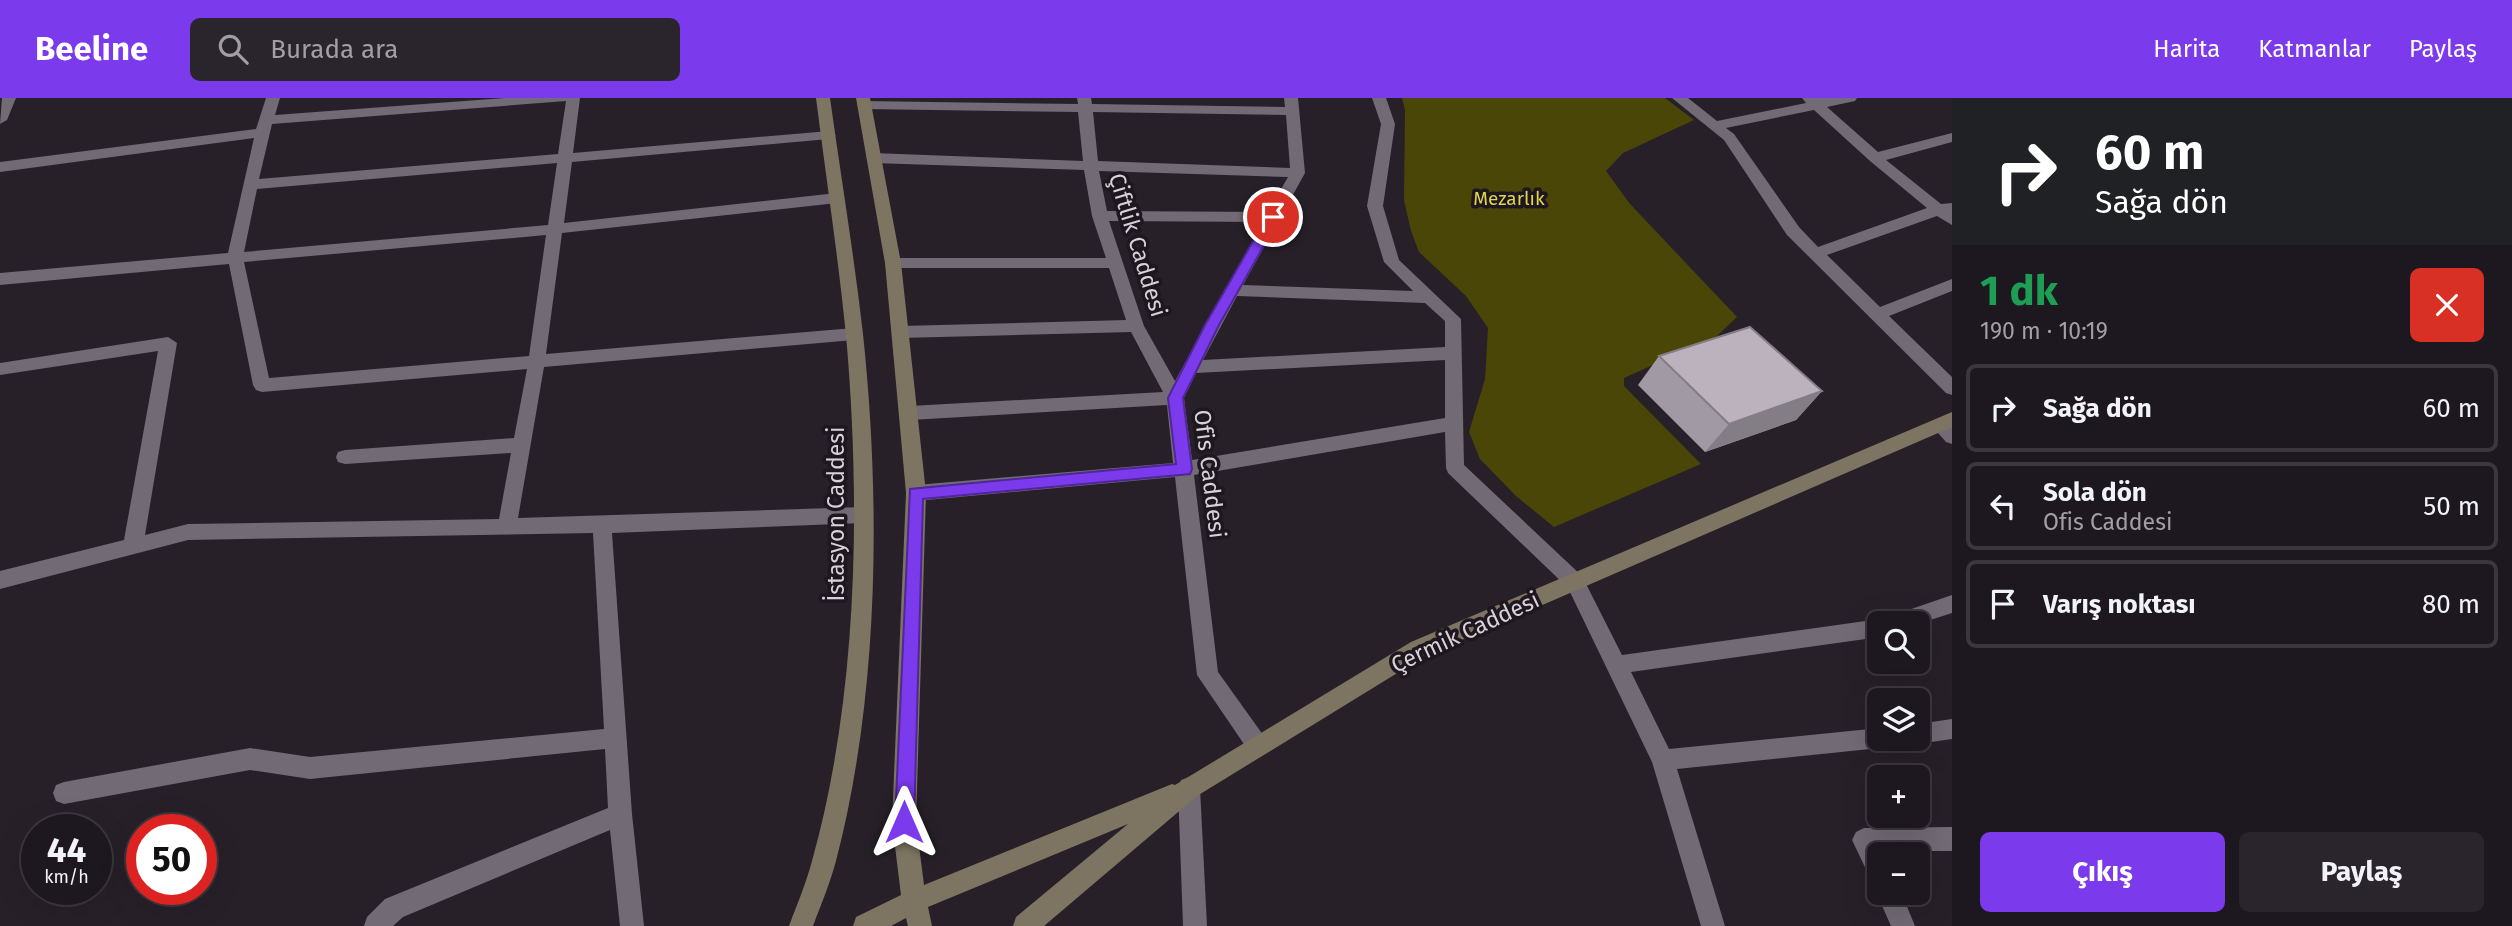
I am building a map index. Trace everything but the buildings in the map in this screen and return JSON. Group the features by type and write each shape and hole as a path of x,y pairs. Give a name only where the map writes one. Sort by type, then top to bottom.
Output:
{"main road":[{"name":"İstasyon Caddesi","path":"801,926 824,863 849,741 859,637 863,515 863,458 854,334 823,98"},
{"path":"863,102 893,263 916,493 904,822 914,901 920,926"},
{"name":"Çermik Caddesi","path":"1025,926 1189,788 1418,649 1948,427"},
{"path":"865,926 914,901 1189,788"}],"street":[{"path":"0,120 9,98"},
{"path":"272,98 235,256 262,385 854,334"},
{"path":"0,167 264,126 561,98"},
{"path":"507,527 537,360 573,98"},
{"path":"1379,98 1388,124 1375,206 1392,262 1452,319 1455,468 1575,582 1663,760 1713,926"},
{"path":"1679,98 1728,137 1793,231 1952,388"},
{"path":"1714,125 1813,101 1850,98"},
{"path":"1813,101 1875,158 1945,208 1952,220"},
{"path":"863,102 1292,104 1298,173 873,158"},
{"name":"Çiftlik Caddesi","path":"1085,103 1091,167 1100,216 1136,326 1175,398"},
{"path":"250,185 829,135"},
{"path":"1875,158 1952,137"},
{"name":"Ofis Caddesi","path":"1258,746 1208,675 1175,398 1231,290 1298,173"},
{"path":"0,279 555,229 837,198"},
{"path":"1816,253 1945,208"},
{"path":"1100,216 1273,217"},
{"path":"893,263 1115,263"},
{"path":"1878,314 1952,285"},
{"path":"1231,290 1429,298"},
{"path":"901,332 1136,326"},
{"path":"0,369 168,343 133,546"},
{"path":"1191,367 1453,353"},
{"path":"910,413 1175,398"},
{"path":"916,493 1184,469 1455,423"},
{"path":"345,457 522,445"},
{"path":"0,580 188,532 603,525 863,515"},
{"path":"603,525 620,814 632,926"},
{"path":"1930,611 1952,604"},
{"path":"1616,664 1867,630"},
{"path":"1930,732 1952,729"},
{"path":"64,793 250,759 310,768 615,738"},
{"path":"1663,760 1867,739"},
{"path":"1189,788 1195,926"},
{"path":"376,926 394,908 620,814"},
{"path":"1867,846 1864,840 1952,839"},
{"path":"1894,905 1903,926"}],"green space":[{"name":"Mezarlık","path":"1402,98 1665,98 1694,120 1623,153 1606,171 1630,204 1737,317 1717,336 1624,378 1624,386 1701,464 1554,527 1516,496 1480,459 1469,432 1485,379 1488,328 1466,296 1419,252 1411,231 1404,200 1405,110"}],"route":[{"path":"904,822 916,493 1184,469 1175,398 1212,325 1273,217"}]}
